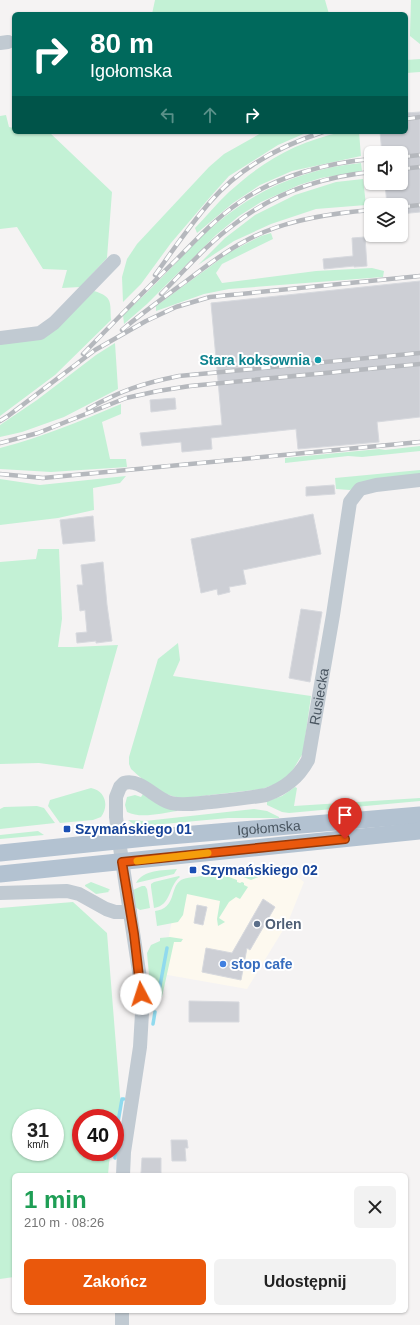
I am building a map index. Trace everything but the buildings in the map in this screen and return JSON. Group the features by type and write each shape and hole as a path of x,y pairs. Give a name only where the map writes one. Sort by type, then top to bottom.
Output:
{"main road":[{"name":"Igołomska","path":"0,852 420,815"},
{"name":"Igołomska","path":"0,874 420,831"}],"street":[{"path":"0,338 40,333 54,323 114,261"},
{"name":"Rusiecka","path":"118,841 116,797 120,787 124,783 132,782 143,787 162,800 184,804 266,795 277,791 294,780 308,760 328,646 350,502 360,489 376,485 420,480"},
{"path":"118,841 140,978 142,1013 139,1053 124,1152 123,1173"},
{"path":"0,893 67,891 79,894 111,911 130,912"},
{"path":"122,1313 122,1325"}],"shaded area":[{"path":"286,868 304,882 288,922 247,989 162,974 178,886 230,871"}],"green space":[{"path":"155,0 325,0 328,12 152,12"},
{"path":"411,0 420,0 420,44 410,36"},
{"path":"420,59 420,72 408,73 408,60"},
{"path":"6,115 9,127 12,128 12,134 51,134 112,192 107,258 80,287 62,288 67,270 43,269 17,227 0,229 0,116"},
{"path":"259,134 303,134 278,145 229,176 171,243 141,284 123,302 122,277 127,259 137,244 209,167 224,154"},
{"path":"334,134 359,134 361,156 292,171 260,185 233,203 197,233 195,228 216,205 229,192 255,171 281,154 295,147"},
{"path":"361,163 362,171 321,178 299,185 261,202 239,216 216,235 147,304 124,324 123,315 161,279 200,238 249,200 284,182 303,175"},
{"path":"363,179 365,198 364,205 316,209 271,224 234,241 198,265 225,238 255,215 295,195 336,182"},
{"path":"271,233 273,239 222,264 216,273 222,283 316,271 372,268 384,271 383,277 229,289 204,294 156,311 156,306 230,252 261,236"},
{"path":"94,291 105,296 109,301 111,320 55,375 0,416 0,341 31,338"},
{"path":"115,343 118,389 64,417 22,432 0,437 0,425 37,400 96,355"},
{"path":"121,404 121,414 102,422 110,459 126,459 127,467 51,472 0,469 0,448 46,434"},
{"path":"420,446 420,451 362,457 348,456 285,463 285,458"},
{"path":"420,470 420,478 361,485 350,490 336,489 335,478"},
{"path":"126,476 120,483 93,488 94,510 58,518 0,525 0,479 40,485"},
{"path":"38,549 59,549 62,619 58,647 118,645 83,769 39,763 0,764 0,562 36,559"},
{"path":"178,643 180,660 173,676 311,696 303,753 291,773 281,782 262,789 184,798 162,792 131,769 129,757 158,659"},
{"path":"295,787 297,788 294,806 420,798 420,801 289,813 282,812 267,805 267,801 282,796"},
{"path":"91,788 100,792 105,800 105,808 101,817 93,820 60,823 48,806 50,800"},
{"path":"143,794 156,803 177,811 145,815 127,812 125,805 127,797 135,795 141,797"},
{"path":"37,806 44,808 55,823 0,829 0,809 4,807"},
{"path":"254,809 267,811 279,818 228,818 142,826 135,825 128,820 145,821"},
{"path":"38,831 44,835 0,839 0,835"},
{"path":"285,867 292,871 296,871 294,876 284,877 277,870 251,880 231,872 229,877 237,880 237,882 244,883 244,885 248,887 240,899 236,897 229,902 219,918 225,922 218,926 217,919 220,901 187,894 183,915 178,922 157,926 155,911 167,906 177,884 181,880 221,872 254,868"},
{"path":"177,869 174,874 136,883 139,878 149,873"},
{"path":"179,876 180,877 173,885 164,903 154,908 151,884"},
{"path":"91,882 110,890 108,891 109,892 96,894 85,886"},
{"path":"145,886 147,889 150,908 140,910 135,907 133,890"},
{"path":"73,902 107,933 121,1108 72,1109 72,1161 109,1161 108,1173 12,1173 12,1277 0,1279 0,908"},
{"path":"170,937 183,939 181,942 174,942 162,997 158,996 157,998 151,996 147,953 151,945 160,941 160,938"}],"waterway":[{"path":"159,991 167,948"},
{"path":"153,1024 155,1012"},
{"path":"120,1109 122,1099 124,1099"}],"railway":[{"path":"408,119 420,117"},
{"path":"155,275 210,202 234,178 276,151 318,134"},
{"path":"408,156 420,155"},
{"path":"83,354 207,229 240,202 269,185 302,172 364,160"},
{"path":"408,168 420,167"},
{"path":"161,294 216,239 251,212 283,195 317,182 364,173"},
{"path":"408,206 420,205"},
{"path":"122,330 213,261 253,237 290,223 330,215 364,211"},
{"path":"0,421 95,350 146,321 176,307 210,297 420,276"},
{"path":"88,409 110,397 132,388 179,376 420,353"},
{"path":"0,443 38,433 126,398 158,391 190,386 420,364"},
{"path":"0,474 43,478 420,442"}],"slow traffic":[{"path":"137,861 208,853"}],"place":[{"name":"Stara koksownia","path":"318,360"},
{"name":"Szymańskiego 01","path":"67,829"},
{"name":"Szymańskiego 02","path":"193,870"},
{"name":"Orlen","path":"257,924"},
{"name":"stop cafe","path":"223,964"}],"route":[{"path":"141,994 134,934 122,862 345,839"}]}
